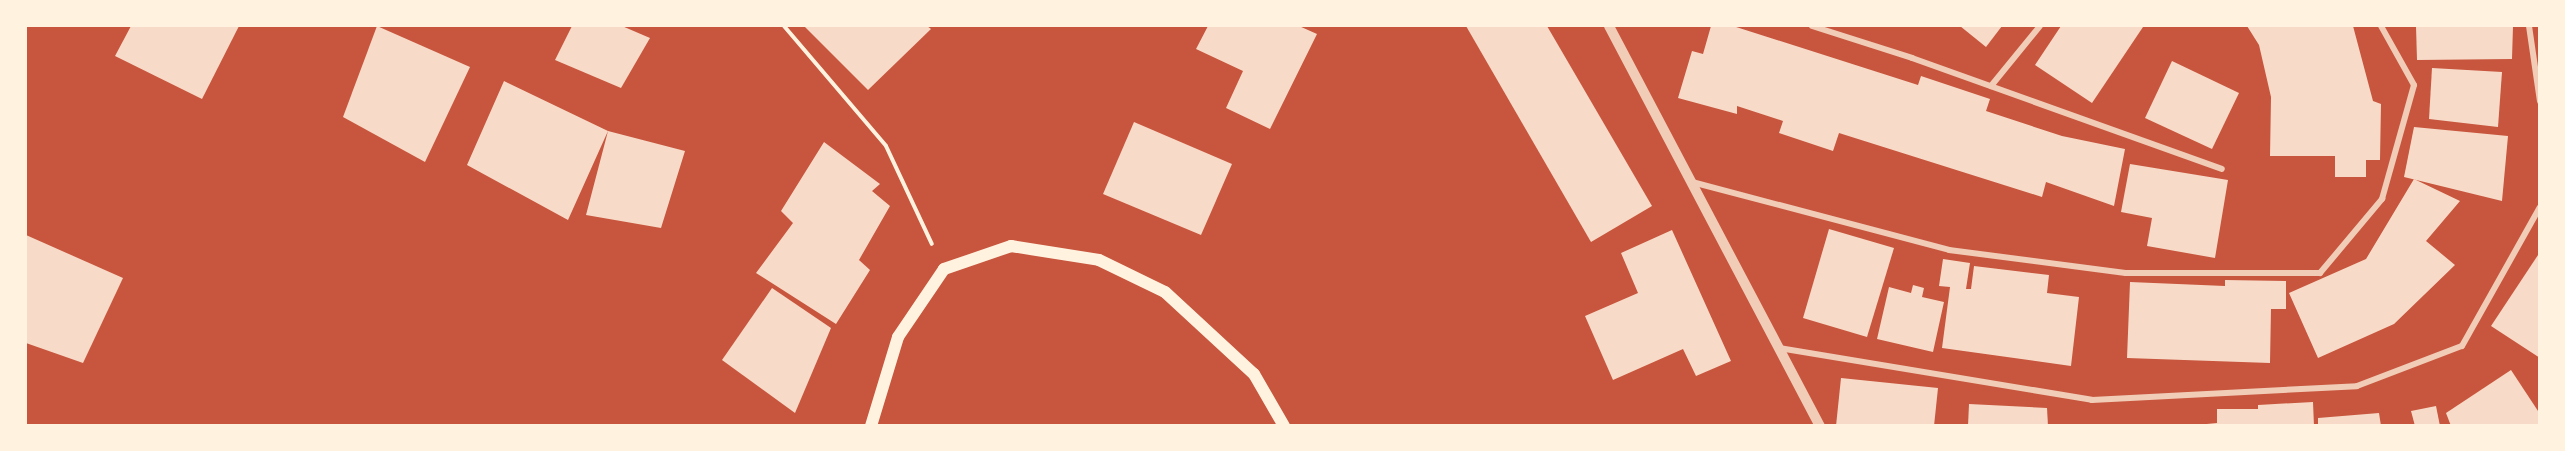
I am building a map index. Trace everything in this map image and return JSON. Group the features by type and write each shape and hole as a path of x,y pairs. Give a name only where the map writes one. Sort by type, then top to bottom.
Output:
{"main road":[{"path":"871,426 898,337 944,269 1011,246 1099,260 1165,292 1254,374 1284,426"}],"street":[{"path":"1609,26 1820,426"},
{"path":"1812,26 1991,86 2222,169"},
{"path":"1991,86 2040,26"},
{"path":"1692,182 1949,250 2126,273 2320,273 2382,200 2414,85 2381,26"},
{"path":"2529,26 2540,101"},
{"path":"1779,348 2092,400 2357,386 2462,346 2540,207"}],"path":[{"path":"784,26 886,146 944,269"}],"building":[{"path":"131,26 239,26 202,99 115,56"},
{"path":"377,26 470,67 425,162 343,117"},
{"path":"572,26 622,26 650,38 621,88 555,60"},
{"path":"804,26 927,26 931,29 868,90"},
{"path":"1208,26 1299,26 1317,34 1270,129 1226,108 1243,71 1196,49"},
{"path":"1466,26 1547,26 1652,206 1591,242"},
{"path":"1711,26 1733,26 1918,85 1921,76 1990,99 1986,111 2062,136 2125,149 2114,206 2046,182 2042,197 1839,133 1833,151 1779,133 1783,121 1737,106 1737,114 1678,98 1692,51 1703,54"},
{"path":"1960,26 2002,26 1986,47"},
{"path":"2061,26 2143,27 2092,103 2035,65"},
{"path":"2247,26 2353,26 2373,101 2381,104 2380,160 2366,160 2366,177 2335,177 2335,156 2270,156 2271,97 2259,45"},
{"path":"2416,26 2513,26 2512,59 2417,60"},
{"path":"2172,61 2239,93 2212,149 2145,118"},
{"path":"2432,68 2502,72 2498,127 2429,119"},
{"path":"504,81 608,131 568,220 467,165"},
{"path":"1134,122 1232,164 1201,235 1103,194"},
{"path":"2414,127 2508,136 2502,201 2404,177"},
{"path":"608,131 685,151 661,228 586,215"},
{"path":"824,142 880,184 872,191 890,206 859,260 870,270 836,324 756,273 793,223 781,211"},
{"path":"2130,164 2228,180 2215,258 2147,246 2152,218 2121,212"},
{"path":"2414,179 2460,201 2426,241 2455,265 2394,324 2318,358 2289,293 2366,259"},
{"path":"1829,229 1894,248 1867,337 1803,318"},
{"path":"1672,230 1731,361 1696,376 1683,349 1613,380 1585,316 1638,293 1621,253"},
{"path":"26,235 123,278 83,363 26,343"},
{"path":"2540,252 2540,358 2491,326"},
{"path":"1943,259 1970,263 1966,289 1971,289 1974,266 2049,275 2047,293 2079,297 2071,366 1942,348 1950,287 1939,286"},
{"path":"2225,280 2286,281 2286,309 2271,309 2270,363 2127,358 2130,282 2225,286"},
{"path":"1913,285 1924,288 1922,297 1944,302 1933,352 1877,339 1889,287 1911,293"},
{"path":"772,288 831,328 795,413 722,360"},
{"path":"2511,370 2540,414 2540,426 2451,426 2446,413"},
{"path":"1841,378 1938,388 1934,426 1836,426"},
{"path":"2313,402 2314,426 2186,426 2217,423 2217,409 2258,409 2258,405"},
{"path":"1969,404 2047,408 2048,426 1968,426"},
{"path":"2436,406 2440,426 2415,426 2411,411"},
{"path":"2379,413 2381,426 2318,426 2318,418"}]}
